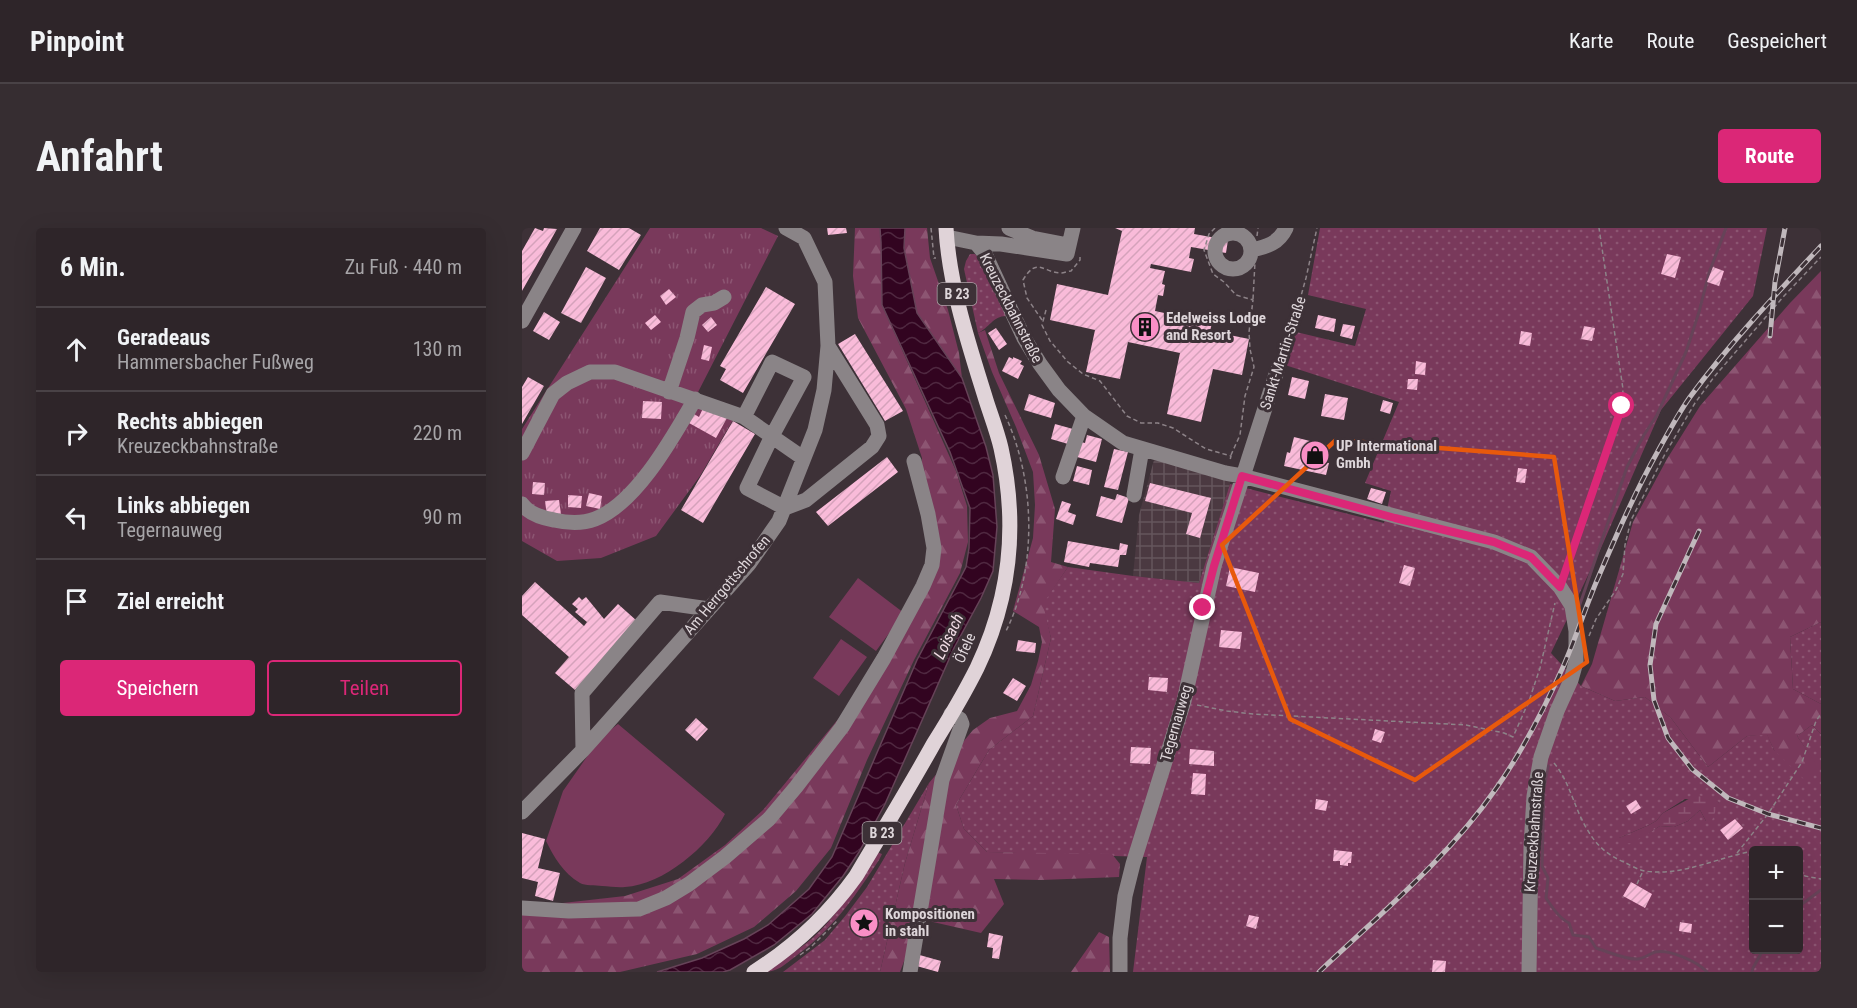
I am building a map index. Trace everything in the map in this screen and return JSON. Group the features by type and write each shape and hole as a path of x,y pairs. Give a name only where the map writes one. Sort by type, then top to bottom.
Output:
{"main road":[{"name":"Öfele","path":"754,972 792,946 819,922 840,899 856,876 977,668 994,627 1004,593 1011,531 1009,490 1000,446 968,339 951,268 947,232"}],"street":[{"path":"522,321 574,228"},
{"path":"786,228 807,233"},
{"path":"1009,228 1032,238 1075,248"},
{"path":"1073,228 1075,248"},
{"path":"1254,250 1273,244 1282,236 1286,228"},
{"name":"Kreuzeckbahnstraße","path":"947,232 976,243 985,254 1024,338 1059,390 1084,416 1123,443 1226,474 1242,476 1395,518 1494,542 1531,557 1560,587 1572,606 1576,631 1576,662 1541,757 1534,796 1529,972"},
{"name":"Am Herrgottschrofen","path":"522,812 583,750 749,564 779,521 815,430 824,390 828,346 825,282 807,233"},
{"path":"976,243 1000,244 1067,254 1075,248"},
{"path":"669,392 693,312 702,305 714,303 724,297"},
{"path":"744,417 772,362 804,377 747,488 785,508 806,500 872,447 879,436 877,425 828,346"},
{"name":"Sankt-Martin-Straße","path":"1242,476 1277,371"},
{"path":"522,453 553,394 567,383 590,372 615,372 744,417 803,458"},
{"path":"522,504 527,510 537,515 569,523 595,519 615,507 628,495 669,443 694,399"},
{"path":"1063,477 1084,416"},
{"path":"1134,495 1142,449"},
{"path":"522,908 569,911 639,909 666,898 689,884 769,819 842,727 884,658 932,565 934,548 914,461"},
{"name":"Tegernauweg","path":"1120,972 1120,938 1125,896 1184,701 1214,566 1242,476"},
{"path":"583,750 582,693 660,602 709,609"},
{"path":"910,972 942,780 962,724 960,719 951,714"}],"path":[{"path":"1215,228 1209,234 1204,250 1213,274 1236,295 1253,300"},
{"path":"1226,474 1240,435 1245,396 1254,368 1249,332 1253,300 1254,250 1258,228"},
{"name":"Sankt-Martin-Straße","path":"1277,371 1291,332 1317,228"},
{"path":"1184,701 1227,711 1253,714 1466,725 1514,737 1540,668 1560,587 1622,406 1623,389 1599,228"},
{"path":"1043,321 1027,298 1023,280 1028,272 1036,267 1048,268 1059,273 1071,271 1080,260 1075,248"},
{"path":"1586,644 1596,619 1616,590 1623,574 1630,520 1695,403 1714,376 1821,257"},
{"path":"1046,310 1042,325 1050,341 1068,362 1083,374 1100,381 1127,416 1141,423 1158,423 1173,428 1206,448 1231,456"},
{"path":"1004,412 1014,433 1026,480 1028,542 1024,582 1014,615 1004,635"},
{"path":"1737,854 1768,814 1803,762 1816,721 1821,714"},
{"path":"1541,757 1555,764 1567,783 1586,828 1597,845 1613,857 1643,871 1668,872 1749,852"},
{"path":"1637,884 1643,871"},
{"path":"1803,875 1821,879"},
{"path":"801,954 829,930 842,915"}],"highlighted area":[{"path":"1336,440 1554,457 1587,662 1415,780 1290,719 1222,545"}],"shaded area":[{"path":"1157,449 1231,468 1230,484 1199,583 1133,576 1139,515"}],"green space":[{"path":"650,228 761,228 778,236 695,398 736,415 700,476 656,536 601,558 557,561 522,541 522,429"},
{"path":"855,228 880,228 882,305 956,471 967,506 968,542 960,573 914,660 867,760 831,848 796,891 754,927 697,954 620,972 522,972 522,912 563,903 625,896 678,879 725,845 763,810 844,712 938,552 922,475 922,458 906,409 858,318 853,276"},
{"path":"905,228 927,228 930,258 948,310 959,353 962,378 917,313 904,248"},
{"path":"1320,228 1767,228 1753,296 1661,410 1601,548 1551,653 1581,686 1615,701 1645,697 1671,718 1708,767 1747,736 1767,734 1774,750 1817,766 1797,736 1812,725 1821,734 1821,972 1133,972 1147,857 987,852 964,829 956,805 989,750 1033,716 1051,638 1042,604 1068,567 1199,583 1230,484 1384,523 1391,491 1365,483 1399,402 1285,365 1296,332 1355,346 1366,309 1308,295","holes":["1685,799 1719,802 1706,821 1700,810 1688,821 1674,827 1660,826 1648,833 1619,838 1656,821 1663,813"]},
{"path":"970,254 975,254 981,261 1006,316 994,320 978,333 964,269"},
{"path":"1821,271 1821,622 1790,637 1793,689 1821,704 1821,734 1812,725 1797,736 1818,766 1807,782 1774,750 1767,735 1747,736 1708,767 1671,718 1645,697 1615,701 1581,686 1592,664 1633,522 1667,459 1700,406"},
{"path":"985,330 999,373 1039,455 1055,509 1051,562 1068,567 1043,604 1051,638 1033,716 989,750 956,805 964,829 987,852 1112,854 1120,864 1119,877 994,879 1004,904 981,933 920,919 900,972 880,972 905,863 929,783 973,730 990,718 1017,711 1031,685 1042,642 1039,627 1013,611 1033,538 1035,505 1033,472 978,333"},
{"path":"858,578 904,613 876,651 829,617"},
{"path":"1821,622 1821,704 1793,689 1790,637"},
{"path":"841,639 867,657 839,696 813,678"},
{"path":"618,724 725,814 708,839 696,851 683,862 654,879 640,885 622,887 585,885 564,870 546,841 563,791 600,738"},
{"path":"929,783 905,863 880,972 783,972 825,940 846,915 867,887"},
{"path":"1696,795 1719,802 1711,823 1706,821 1700,810 1688,821 1674,827 1660,826 1633,843 1620,844 1619,838 1649,825 1663,813"},
{"path":"877,852 882,854 879,860 832,924 784,965 773,971 763,972 819,932 846,899"},
{"path":"1099,932 1109,937 1110,972 1071,972"}],"water":[{"name":"Loisach","path":"880,228 905,228 904,248 917,313 962,378 986,447 993,475 997,527 993,571 954,648 885,804 859,852 812,914 774,945 730,970 723,972 657,972 702,958 744,939 768,925 809,889 832,857 917,660 966,567 970,508 950,452 882,305"}],"building":[{"path":"535,228 543,231 544,228 557,229 522,291 522,251"},
{"path":"600,228 629,228 641,235 619,270 587,251"},
{"path":"827,228 846,228 847,233 828,235"},
{"name":"Edelweiss Lodge and Resort","path":"1115,228 1195,228 1194,234 1228,240 1226,253 1191,247 1189,258 1194,259 1191,272 1151,264 1150,268 1165,271 1162,284 1165,285 1163,296 1158,295 1155,311 1212,323 1210,331 1249,339 1242,375 1213,369 1201,422 1167,414 1180,353 1128,342 1120,379 1086,372 1095,330 1050,320 1057,284 1108,295 1122,231"},
{"path":"1667,254 1681,257 1675,278 1661,274"},
{"path":"586,267 606,278 581,323 561,313"},
{"path":"1713,267 1724,271 1719,286 1707,282"},
{"path":"766,287 795,304 743,393 720,380 726,369 720,366"},
{"path":"669,289 676,297 666,305 660,296"},
{"path":"544,312 560,322 549,340 533,331"},
{"path":"655,315 661,322 651,330 645,323"},
{"path":"1318,315 1336,319 1334,332 1315,328"},
{"path":"711,317 717,325 708,332 702,325"},
{"path":"1343,324 1355,326 1352,339 1340,336"},
{"path":"1584,326 1595,328 1592,341 1581,339"},
{"path":"996,328 1007,344 999,350 988,333"},
{"path":"1521,331 1532,333 1530,346 1519,344"},
{"path":"855,334 903,411 885,421 838,344"},
{"path":"704,345 712,347 709,361 701,359"},
{"path":"1009,357 1022,361 1020,364 1024,366 1018,379 1002,371"},
{"path":"1416,361 1426,363 1425,375 1415,374"},
{"path":"528,377 544,386 522,424 522,387"},
{"path":"1292,377 1309,381 1305,399 1288,395"},
{"path":"1408,379 1418,379 1417,390 1407,389"},
{"path":"1029,394 1055,403 1051,418 1024,410"},
{"path":"1325,394 1348,398 1344,420 1321,416"},
{"path":"1383,400 1393,403 1390,414 1380,411"},
{"path":"643,401 662,402 661,419 642,418"},
{"path":"704,406 727,418 716,438 689,423 694,414 699,417"},
{"path":"733,421 755,434 703,523 681,510"},
{"path":"1055,424 1073,429 1068,444 1051,439"},
{"path":"1087,435 1102,439 1096,462 1077,457 1081,442 1085,443"},
{"path":"1294,437 1326,445 1322,462 1329,463 1326,475 1284,466"},
{"path":"1114,449 1128,452 1118,490 1104,487"},
{"path":"887,457 898,472 828,526 816,512"},
{"path":"1077,466 1092,470 1089,485 1073,481"},
{"path":"1518,468 1527,469 1525,483 1516,482"},
{"path":"533,482 545,483 544,495 532,494"},
{"path":"1150,483 1211,498 1200,538 1186,534 1192,513 1145,501"},
{"path":"1371,488 1386,492 1382,504 1367,499"},
{"path":"589,493 602,496 600,509 586,506"},
{"path":"1117,494 1129,498 1122,523 1096,516 1101,496 1115,500"},
{"path":"568,495 582,496 581,508 568,507"},
{"path":"559,500 561,514 547,516 545,501"},
{"path":"1062,501 1071,504 1068,512 1076,515 1073,525 1056,519"},
{"path":"1068,541 1119,550 1120,543 1128,545 1126,555 1120,555 1118,567 1090,563 1089,567 1064,562"},
{"path":"1404,565 1415,568 1410,586 1399,583"},
{"path":"1230,567 1259,573 1255,592 1226,586"},
{"path":"535,582 584,626 587,622 575,612 578,609 572,604 579,597 582,600 586,597 604,619 618,604 637,621 575,690 555,673 569,657 522,615 522,596"},
{"path":"1221,630 1242,632 1240,649 1219,647"},
{"path":"1018,640 1036,643 1035,653 1016,651"},
{"path":"1149,677 1168,678 1167,692 1148,690"},
{"path":"1013,678 1026,686 1017,701 1003,693"},
{"path":"696,718 708,729 697,741 685,730"},
{"path":"1375,729 1385,732 1381,743 1372,740"},
{"path":"1131,747 1151,748 1150,764 1130,763"},
{"path":"1190,749 1214,751 1214,766 1189,764"},
{"path":"1193,773 1206,774 1205,795 1191,794"},
{"path":"1316,799 1328,801 1326,811 1315,809"},
{"path":"1636,800 1641,808 1631,814 1626,806"},
{"path":"1735,819 1743,828 1728,840 1720,830"},
{"path":"522,833 545,839 538,868 560,873 553,901 535,896 538,882 522,878"},
{"path":"1334,850 1352,852 1351,863 1348,863 1348,866 1340,865 1340,861 1333,861"},
{"path":"1631,882 1652,894 1645,908 1623,896"},
{"path":"1249,915 1259,917 1256,929 1246,926"},
{"path":"1680,922 1692,924 1691,933 1679,931"},
{"path":"989,933 1003,936 999,959 992,958 993,948 987,947"},
{"path":"916,954 941,961 938,972 913,965"},
{"path":"1433,960 1446,961 1445,972 1432,972"}],"waterway":[{"path":"1579,607 1627,467 1657,415 1686,352 1709,273 1726,228"},
{"path":"1548,766 1544,789 1542,866 1548,878 1546,898 1553,909 1569,923 1573,935 1589,937 1596,948 1632,959 1640,959 1655,952 1676,954 1691,960 1707,972"},
{"path":"1803,903 1821,890"},
{"path":"1752,972 1761,954"}],"railway":[{"path":"1770,336 1775,282 1785,228"},
{"path":"1319,972 1434,863 1476,815 1505,776 1548,699 1626,514 1677,417 1705,377 1821,246"},
{"path":"1699,531 1656,624 1650,665 1654,700 1668,738 1692,769 1728,798 1768,814 1821,828"}],"place":[{"name":"Edelweiss Lodge and Resort","path":"1145,327"},
{"name":"UP Intermational Gmbh","path":"1315,455"},
{"name":"Kompositionen in stahl","path":"864,923"}],"route":[{"path":"1203,608 1242,476 1395,518 1494,542 1531,557 1560,587 1622,406"}]}
